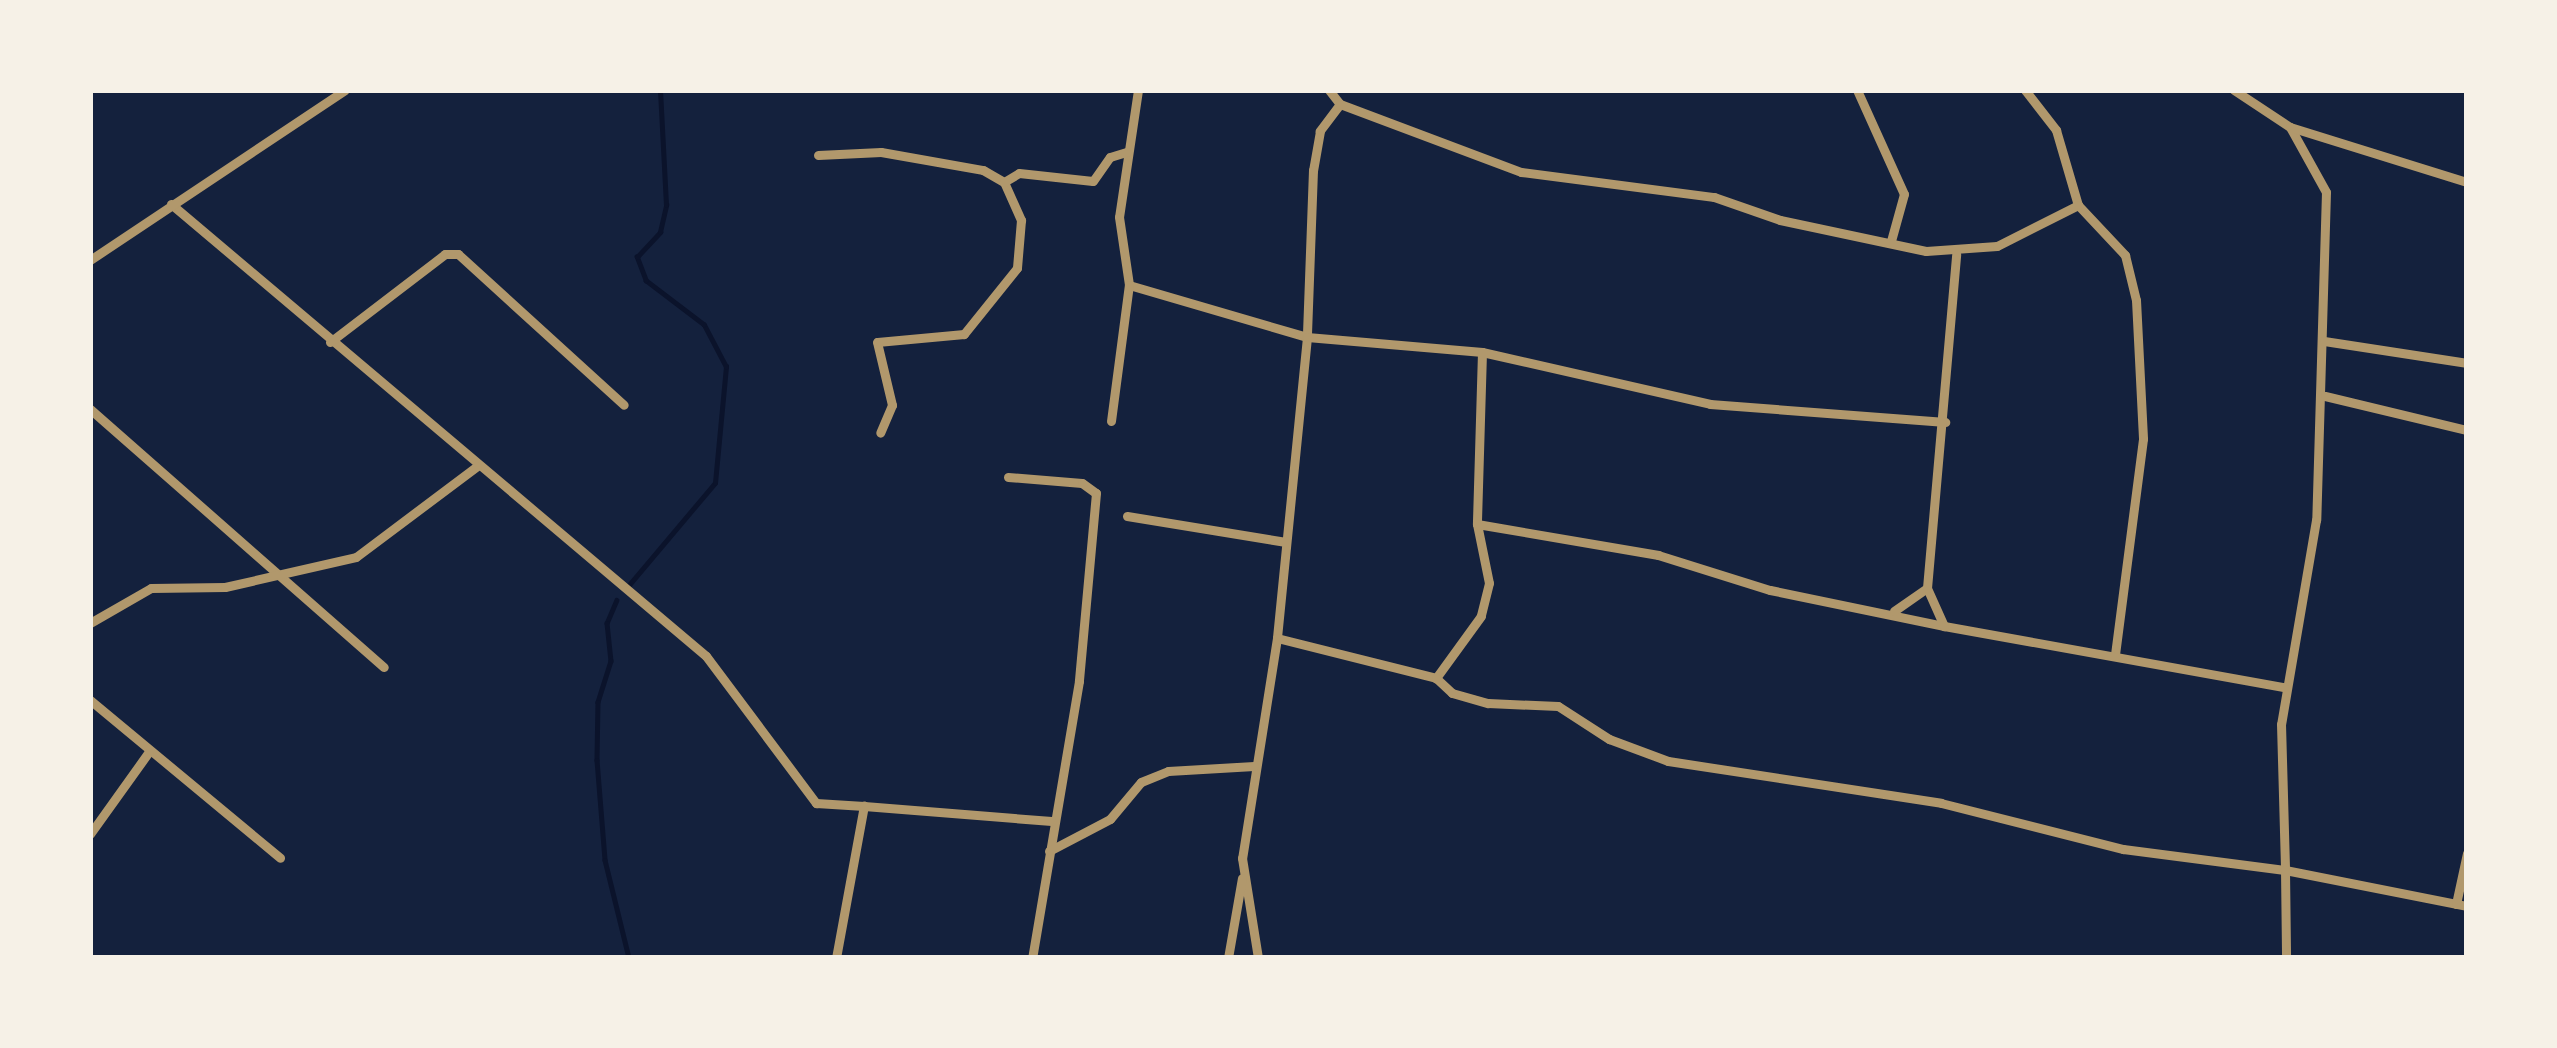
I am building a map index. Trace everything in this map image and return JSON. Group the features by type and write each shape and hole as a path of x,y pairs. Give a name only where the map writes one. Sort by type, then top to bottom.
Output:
{"street":[{"path":"90,260 346,90"},
{"path":"1111,421 1129,285 1119,233 1126,152 1138,90"},
{"path":"1329,90 1340,104 1521,172 1714,196 1780,220 1956,254 1997,246 2078,205"},
{"path":"1857,90 1904,194 1891,241"},
{"path":"2025,90 2056,130 2078,205 2125,255 2138,317 2143,439 2115,654"},
{"path":"2234,90 2290,127 2467,182"},
{"path":"1228,958 1276,638 1307,337 1313,170 1320,130 1340,104"},
{"path":"2286,958 2284,687 2316,520 2325,396 2318,277 2326,192 2290,127"},
{"path":"818,155 881,152 983,170 1004,182 1021,220 1017,268 964,334 877,342 892,405 880,433"},
{"path":"1004,182 1019,173 1094,181 1116,152 1126,152"},
{"path":"171,204 706,656 816,803 1051,821"},
{"path":"330,342 445,254 458,254 625,405"},
{"path":"1944,626 1927,588 1956,254"},
{"path":"1129,285 1307,337 1482,352 1710,404 1945,422"},
{"path":"2324,341 2467,363"},
{"path":"1436,678 1481,616 1489,583 1477,524 1482,352"},
{"path":"2325,396 2467,430"},
{"path":"90,409 384,667"},
{"path":"90,622 151,588 225,586 372,549 477,466"},
{"path":"1008,477 1082,483 1096,493 1078,681 1051,821 1032,958"},
{"path":"1127,516 1286,542"},
{"path":"1477,524 1658,555 1770,590 1894,611 1944,626 2284,687"},
{"path":"1894,611 1927,588"},
{"path":"1276,638 1436,678 1452,693 1488,703 1558,706 1609,739 1668,760 1941,803 2123,849 2285,870 2461,904 2467,853"},
{"path":"90,700 148,753 280,858"},
{"path":"90,834 148,753"},
{"path":"1049,851 1110,819 1141,782 1168,772 1254,766"},
{"path":"836,958 864,806"},
{"path":"1242,878 1258,958"}],"waterway":[{"path":"629,585 715,483 726,367 704,325 646,281 637,257 660,232 666,205 660,90"},
{"path":"617,600 607,623 611,661 598,702 597,760 605,860 629,958"}]}
